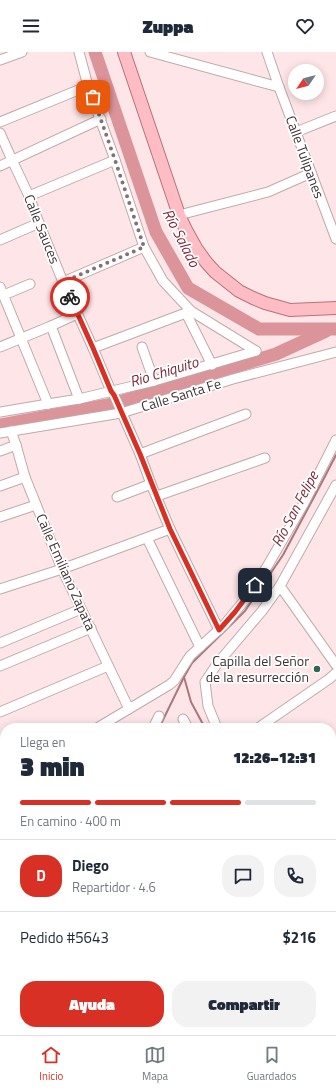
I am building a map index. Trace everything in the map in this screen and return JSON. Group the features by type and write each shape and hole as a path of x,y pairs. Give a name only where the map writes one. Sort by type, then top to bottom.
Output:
{"main road":[{"path":"124,52 179,215 192,242 206,262 215,272 246,294 265,303 290,310 336,308"}],"street":[{"path":"0,60 22,52"},
{"path":"79,52 88,86 101,119 144,247 163,281 188,312 212,365"},
{"path":"150,52 279,87"},
{"name":"Calle Tulipanes","path":"267,52 336,239"},
{"path":"0,122 88,86"},
{"path":"296,132 336,116"},
{"path":"0,166 101,119"},
{"name":"Calle Sauces","path":"0,133 29,196 63,282 140,454 170,529 219,630"},
{"path":"29,196 115,160"},
{"path":"179,215 268,192 311,173"},
{"path":"0,240 39,223"},
{"path":"63,282 144,247"},
{"path":"30,284 2,291 48,404"},
{"path":"93,348 188,312"},
{"path":"0,412 112,393 256,351 188,312"},
{"path":"0,347 77,314"},
{"path":"51,326 79,399"},
{"path":"142,347 154,381"},
{"name":"Calle Santa Fe","path":"0,433 120,410 336,352"},
{"path":"140,454 246,414"},
{"name":"Calle Emiliano Zapata","path":"11,431 25,477 62,569 129,709"},
{"path":"105,723 169,685 190,656 229,620 249,595 268,565 304,503 336,440"},
{"path":"0,451 16,445"},
{"path":"156,496 265,458"},
{"path":"0,486 25,477"},
{"path":"117,497 151,484"},
{"path":"215,723 208,706 206,682 217,664 262,611 280,586 332,497 336,486"},
{"path":"0,517 36,505"},
{"path":"0,589 62,569 170,529"},
{"path":"147,538 200,647"},
{"path":"280,586 336,665"},
{"path":"0,643 81,609"},
{"path":"0,666 91,628"},
{"path":"0,712 108,666"},
{"path":"265,723 336,673"},
{"path":"156,723 159,716"},
{"path":"183,719 185,723"}],"waterway":[{"name":"Río Salado","path":"95,52 156,232 188,288 259,329 336,329"},
{"name":"Rio Chiquito","path":"0,425 113,404 276,354 326,331"},
{"name":"Río San Felipe","path":"202,723 191,702 184,677 192,663 245,611 283,555 336,455"},
{"path":"161,723 184,677"}],"way so far":[{"path":"70,297 63,282 144,247 93,97"}],"place":[{"name":"Capilla del Señor de la resurrección","path":"317,669"}],"route":[{"path":"70,297 140,454 170,529 219,630 229,620 255,585"}]}
